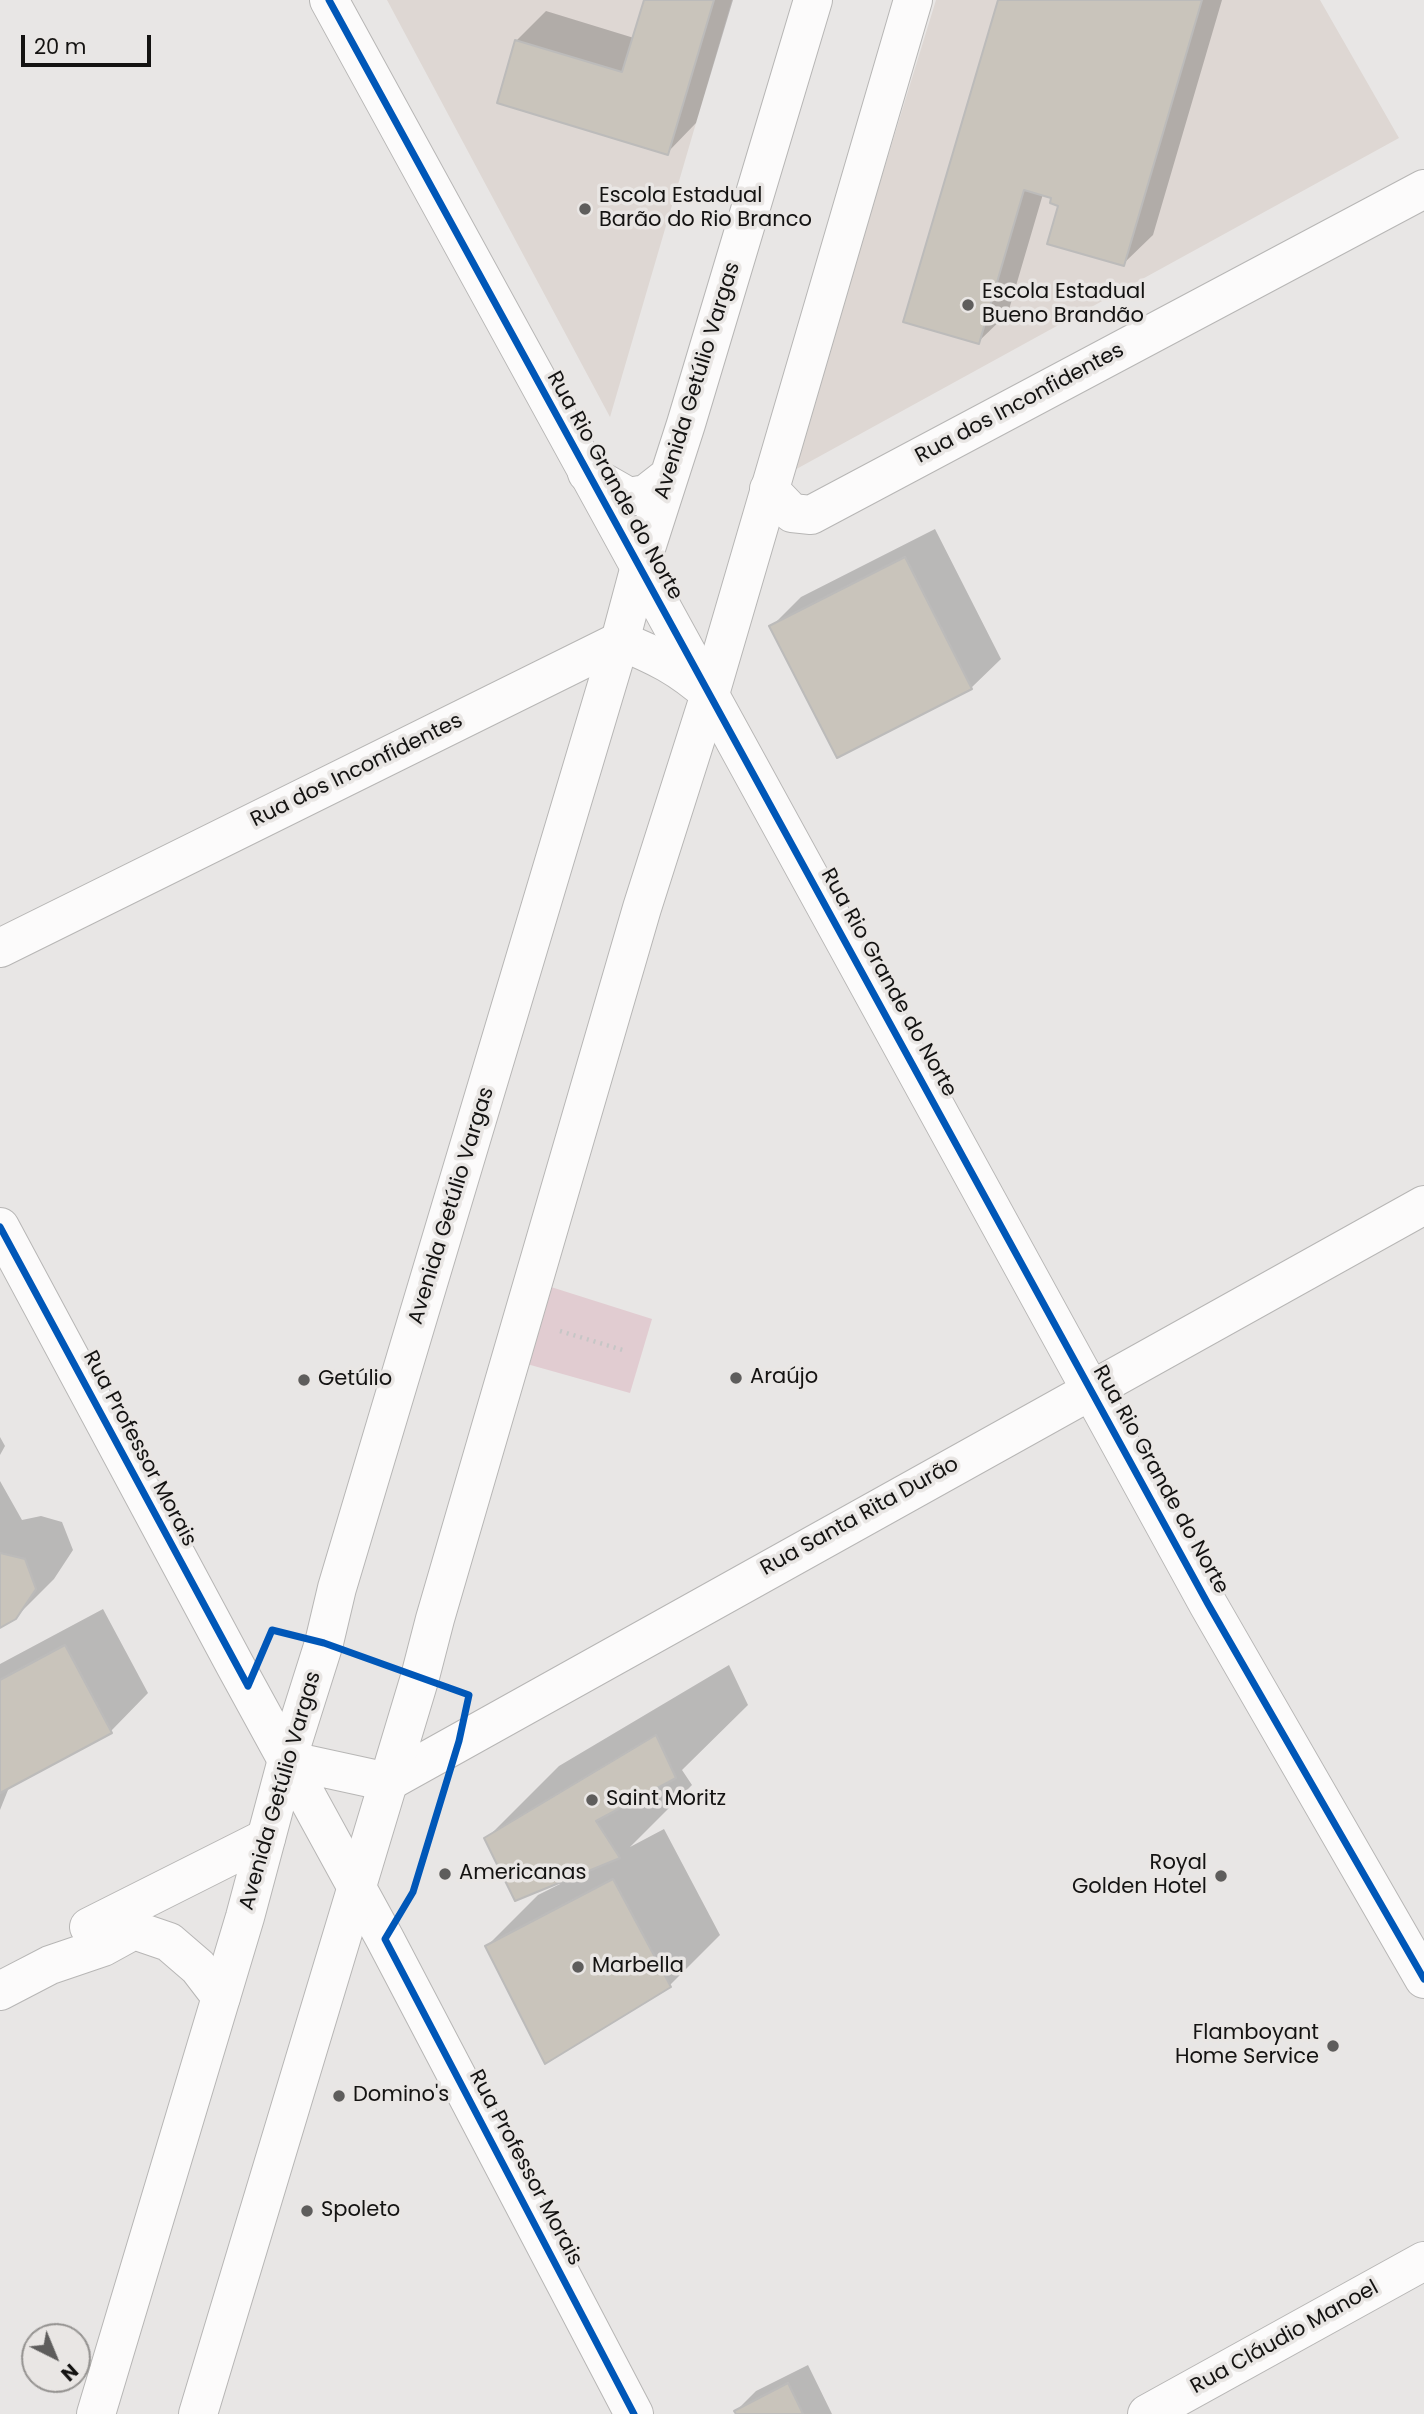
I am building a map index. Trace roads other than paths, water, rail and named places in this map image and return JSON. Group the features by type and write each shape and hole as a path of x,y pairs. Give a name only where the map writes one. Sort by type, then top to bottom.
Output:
{"street":[{"name":"Rua Rio Grande do Norte","path":"328,0 1208,1604 1424,1979"},
{"name":"Avenida Getúlio Vargas","path":"96,2414 221,1997 287,1760 639,570 813,0"},
{"path":"198,2414 420,1678 642,908 710,694 913,0"},
{"name":"Rua dos Inconfidentes","path":"769,489 792,513 811,515 1424,189"},
{"path":"587,474 629,496 646,494 669,476"},
{"path":"620,641 665,660 687,673 710,694"},
{"name":"Rua dos Inconfidentes","path":"0,948 620,641"},
{"name":"Rua Santa Rita Durão","path":"388,1782 1424,1205"},
{"name":"Rua Professor Morais","path":"0,1227 357,1887 634,2414"},
{"path":"287,1760 388,1782"},
{"path":"50,1965 90,1926 266,1838"},
{"path":"0,1991 50,1965 103,1947 134,1930 169,1942 198,1967 221,1997"},
{"name":"Rua Cláudio Manoel","path":"1147,2414 1424,2261"}],"place":[{"name":"Escola Estadual Barão do Rio Branco","path":"585,209"},
{"name":"Escola Estadual Bueno Brandão","path":"968,305"},
{"name":"Araújo","path":"736,1378"},
{"name":"Getúlio","path":"304,1380"},
{"name":"Saint Moritz","path":"592,1800"},
{"name":"Americanas","path":"445,1874"},
{"name":"Royal Golden Hotel","path":"1221,1876"},
{"name":"Marbella","path":"578,1967"},
{"name":"Flamboyant Home Service","path":"1333,2046"},
{"name":"Domino's","path":"339,2096"},
{"name":"Spoleto","path":"307,2211"}]}
